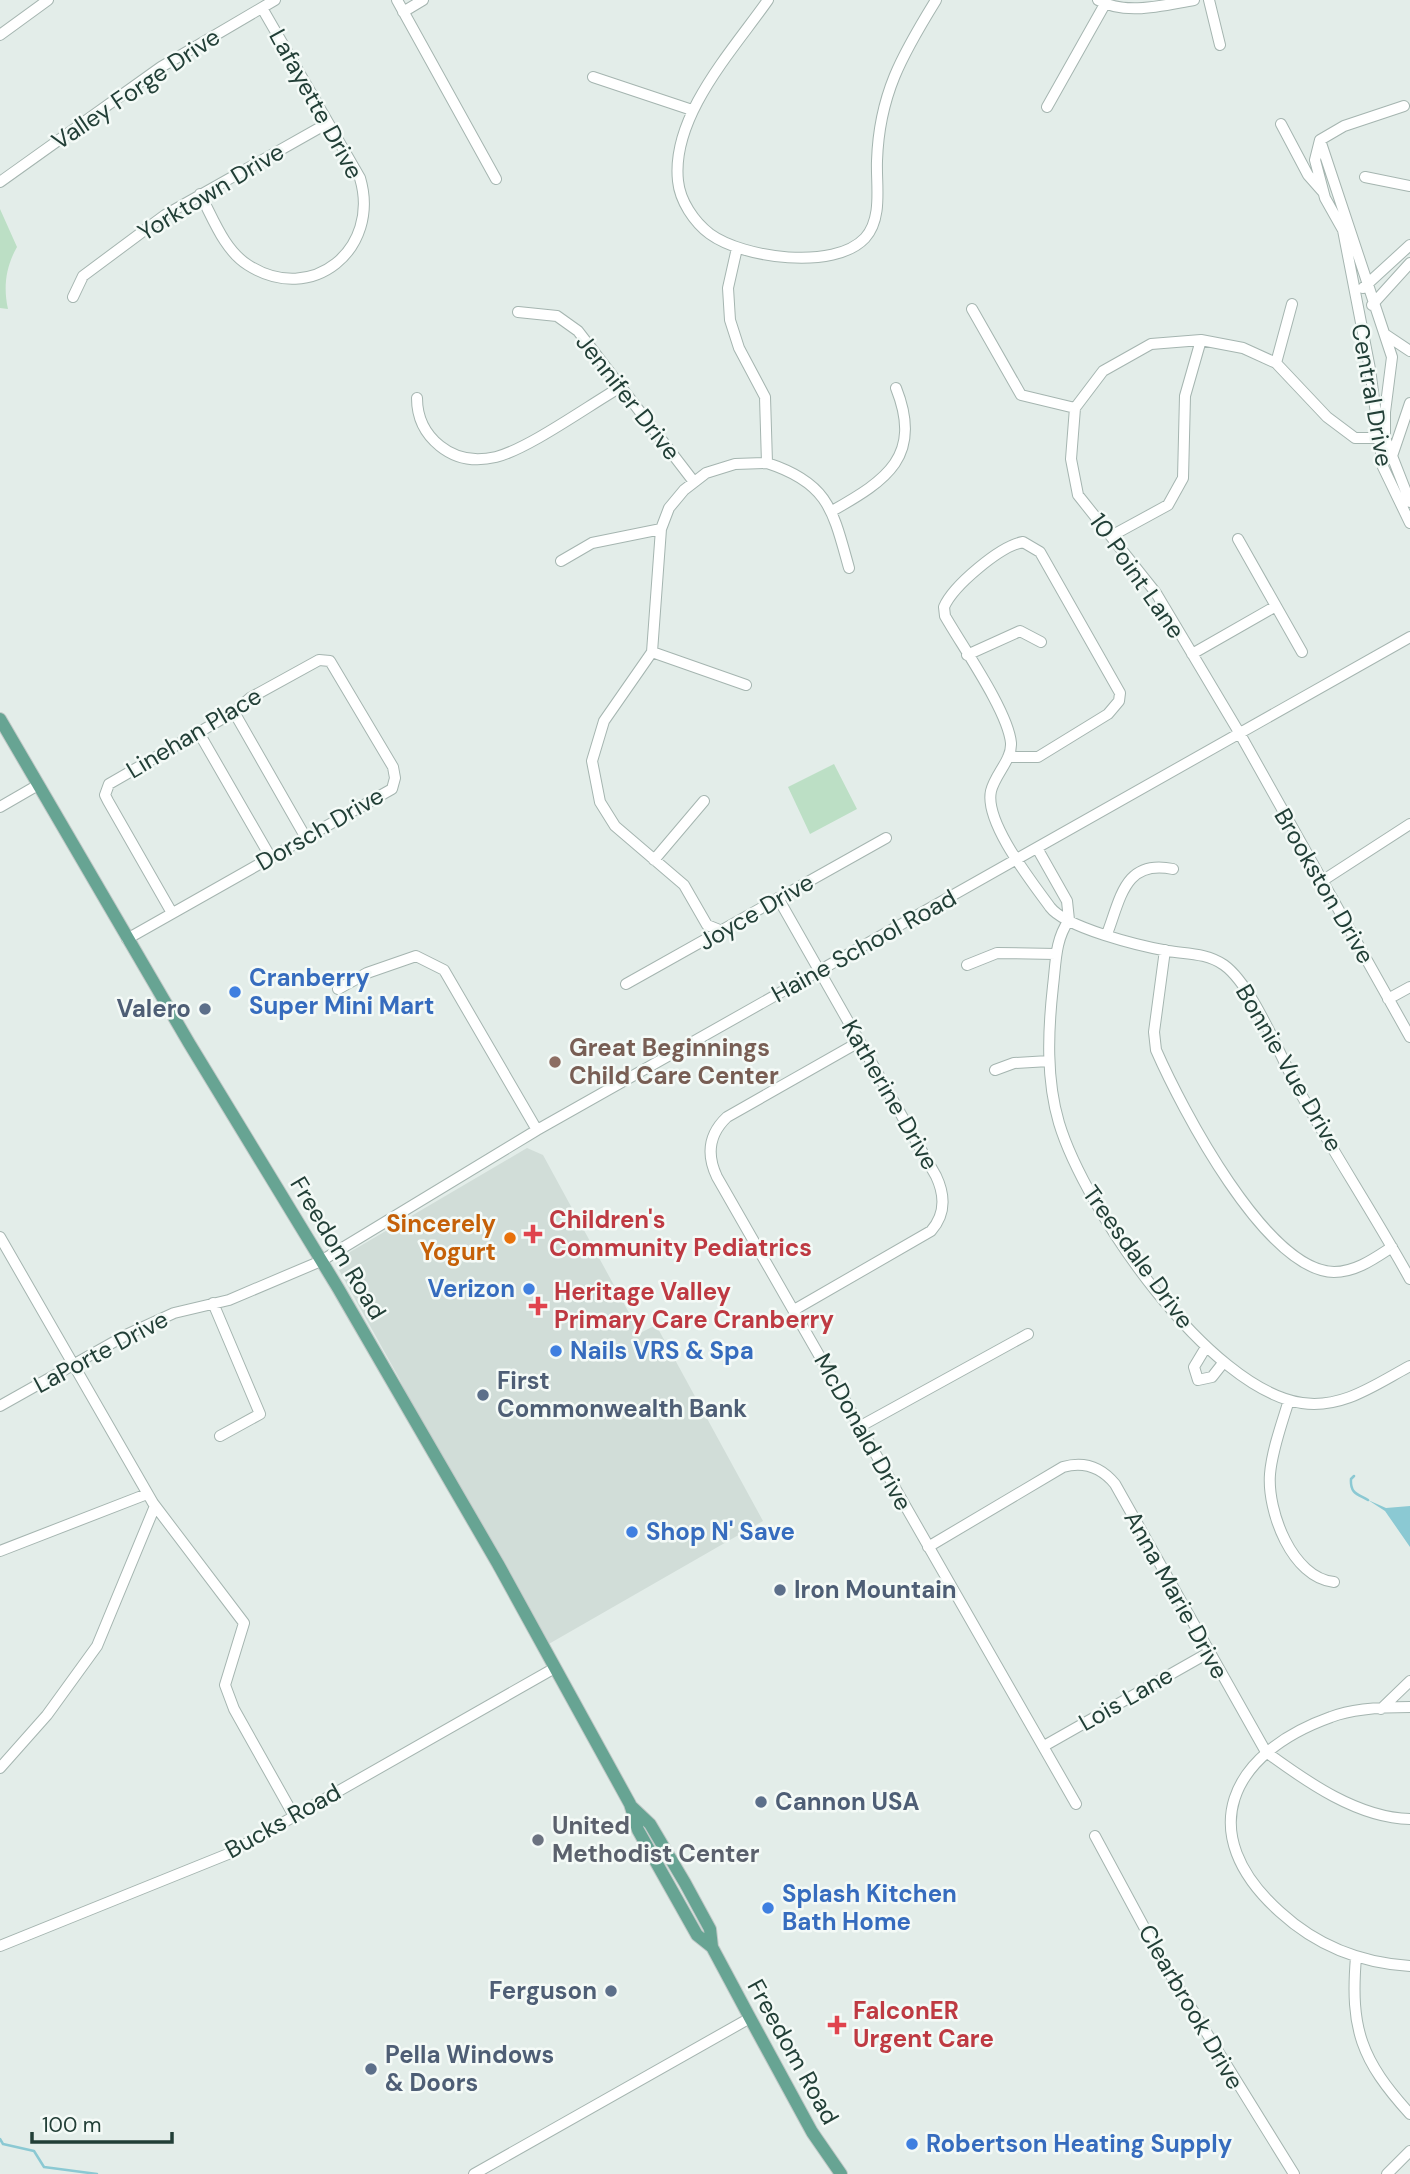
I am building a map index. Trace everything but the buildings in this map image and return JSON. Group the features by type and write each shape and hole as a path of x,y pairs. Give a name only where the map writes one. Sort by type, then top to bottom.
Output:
{"main road":[{"name":"Freedom Road","path":"0,719 498,1564 553,1669 630,1804 650,1824 673,1863 710,1929 712,1947 750,2018 813,2132 841,2174"}],"street":[{"path":"0,35 48,0"},
{"name":"Valley Forge Drive","path":"0,182 161,67 275,0"},
{"path":"397,0 496,179"},
{"path":"403,12 424,0"},
{"path":"768,0 692,110 678,161 682,198 699,224 737,248 782,257 804,257 845,250 866,237 876,213 877,160 884,99 905,49 936,0"},
{"path":"1047,107 1101,2 1146,9 1194,0"},
{"path":"1209,0 1220,45"},
{"name":"Lafayette Drive","path":"200,194 232,252 254,269 277,278 312,275 334,266 352,249 358,237 365,202 360,178 261,8"},
{"path":"593,77 692,110"},
{"path":"1320,140 1345,126 1404,106"},
{"name":"Yorktown Drive","path":"73,297 83,276 165,215 328,123"},
{"name":"Central Drive","path":"1281,124 1308,175 1323,191 1341,222 1382,438 1387,479 1410,523"},
{"name":"Central Drive","path":"1320,140 1315,160 1323,191"},
{"name":"Central Drive","path":"1320,140 1372,305 1392,356 1382,438 1410,502"},
{"path":"1364,177 1410,186"},
{"path":"1323,191 1340,198"},
{"name":"Central Drive","path":"1356,304 1366,284 1410,245"},
{"path":"737,248 728,288 730,320 739,348 765,397 767,463"},
{"name":"Central Drive","path":"1372,305 1410,263"},
{"path":"1276,363 1292,304"},
{"path":"972,309 1021,395 1075,408 1103,371 1150,344 1201,340 1242,348 1276,363 1327,416 1355,438 1382,438"},
{"name":"Jennifer Drive","path":"518,312 547,314 567,321 598,355 620,388 694,482"},
{"path":"1365,345 1383,330"},
{"name":"Central Drive","path":"1383,330 1410,351"},
{"path":"1113,535 1168,505 1182,478 1185,397 1201,340"},
{"path":"417,398 420,421 434,441 461,458 477,460 514,450 620,388"},
{"path":"832,511 863,493 895,465 904,448 906,421 896,388"},
{"name":"Central Drive","path":"1391,459 1410,403"},
{"name":"10 Point Lane","path":"1075,408 1071,459 1078,495 1113,535 1156,593 1240,734"},
{"path":"722,931 707,925 684,885 625,836 607,814 596,789 592,761 604,722 652,652 661,530 669,508 694,482 721,467 749,461 767,463 795,474 809,483 832,511 849,568"},
{"path":"561,561 592,543 661,530"},
{"path":"1238,539 1302,652"},
{"path":"1023,542 1040,552 1117,683 1119,701 1108,715 1038,757 1008,757 1011,743 1003,718 945,616 947,600 1000,550 1023,542"},
{"path":"1192,654 1276,607"},
{"path":"967,655 1020,631 1041,642"},
{"name":"Haine School Road","path":"321,1261 537,1130 1410,637"},
{"path":"652,652 746,685"},
{"name":"Linehan Place","path":"172,913 105,795 109,784 234,712 250,698 319,660 330,661 334,666"},
{"name":"Dorsch Drive","path":"128,939 391,789 395,778 393,767 334,666"},
{"path":"234,712 306,838"},
{"path":"198,733 271,859"},
{"name":"Brookston Drive","path":"1240,734 1410,1037"},
{"name":"Bonnie Vue Drive","path":"1008,757 993,784 990,806 1017,860 1052,910 1069,920 1107,934 1165,950 1207,956 1235,975 1301,1094 1410,1279"},
{"path":"0,807 38,786"},
{"path":"654,860 704,801"},
{"path":"1322,881 1410,824"},
{"name":"Joyce Drive","path":"626,985 886,838"},
{"path":"1037,848 1066,901 1069,920"},
{"path":"1107,934 1122,893 1134,875 1150,866 1173,869"},
{"name":"Katherine Drive","path":"778,898 943,1191 942,1213 931,1231 794,1310"},
{"name":"Treesdale Drive","path":"1069,920 1059,938 1056,954 1049,1061 1058,1121 1087,1191 1112,1231 1187,1328 1206,1347 1223,1363 1256,1385 1289,1400 1322,1404 1348,1399 1410,1366"},
{"path":"1165,950 1154,1032 1156,1050 1216,1164 1276,1241 1301,1262 1323,1271 1340,1272 1361,1266 1392,1247"},
{"path":"967,965 998,953 1056,954"},
{"path":"338,989 367,973 416,956 444,970 537,1130"},
{"path":"1388,999 1410,987"},
{"name":"McDonald Drive","path":"859,1042 737,1110 721,1122 712,1137 713,1169 1076,1804"},
{"path":"995,1070 1014,1063 1049,1061"},
{"path":"0,1237 147,1494 244,1623 225,1685 234,1709 294,1816"},
{"name":"LaPorte Drive","path":"0,1406 174,1313 270,1285 321,1261"},
{"path":"213,1303 260,1414 220,1436"},
{"path":"859,1427 1028,1334"},
{"name":"Treesdale Drive","path":"1206,1347 1194,1367 1198,1380 1212,1377 1223,1363"},
{"path":"1289,1400 1270,1475 1278,1521 1289,1547 1304,1569 1320,1579 1334,1582"},
{"name":"Anna Marie Drive","path":"928,1546 1063,1467 1075,1464 1096,1468 1115,1484 1266,1752 1298,1776 1368,1811 1410,1819"},
{"path":"0,1551 147,1494"},
{"path":"0,1768 47,1715 97,1646 155,1506"},
{"name":"Lois Lane","path":"1044,1746 1208,1653"},
{"name":"Bucks Road","path":"0,1946 228,1854 553,1669"},
{"path":"1381,1709 1410,1681"},
{"path":"1410,1707 1330,1717 1266,1752 1246,1773 1233,1800 1231,1829 1240,1860 1257,1888 1292,1923 1325,1944 1356,1957 1410,1966"},
{"name":"Clearbrook Drive","path":"1095,1836 1164,1964 1294,2174"},
{"path":"1356,1957 1353,2007 1361,2042 1380,2078 1410,2114"},
{"path":"474,2174 750,2018"},
{"path":"1387,2174 1410,2151"}],"shaded area":[{"path":"527,1148 543,1155 640,1333 656,1325 763,1521 547,1645 432,1448 399,1378 339,1270 350,1252"}],"green space":[{"path":"0,209 17,247 6,277 8,309 0,308"},
{"path":"834,764 857,809 810,834 788,787"}],"water":[{"path":"1368,1500 1386,1508 1410,1506 1410,1547 1385,1511"}],"waterway":[{"path":"1354,1476 1351,1479 1353,1491 1368,1500"},
{"path":"0,2139 3,2144 34,2151 44,2167 97,2174"}],"place":[{"name":"Cranberry Super Mini Mart","path":"235,992"},
{"name":"Valero","path":"205,1009"},
{"name":"Great Beginnings Child Care Center","path":"555,1062"},
{"name":"Children's Community Pediatrics","path":"533,1234"},
{"name":"Sincerely Yogurt","path":"510,1238"},
{"name":"Verizon","path":"529,1289"},
{"name":"Heritage Valley Primary Care Cranberry","path":"538,1306"},
{"name":"Nails VRS & Spa","path":"556,1351"},
{"name":"First Commonwealth Bank","path":"483,1395"},
{"name":"Shop N' Save","path":"632,1532"},
{"name":"Iron Mountain","path":"780,1590"},
{"name":"Cannon USA","path":"761,1802"},
{"name":"United Methodist Center","path":"538,1840"},
{"name":"Splash Kitchen Bath Home","path":"768,1908"},
{"name":"Ferguson","path":"611,1991"},
{"name":"FalconER Urgent Care","path":"837,2025"},
{"name":"Pella Windows & Doors","path":"371,2069"},
{"name":"Robertson Heating Supply","path":"912,2144"}]}
